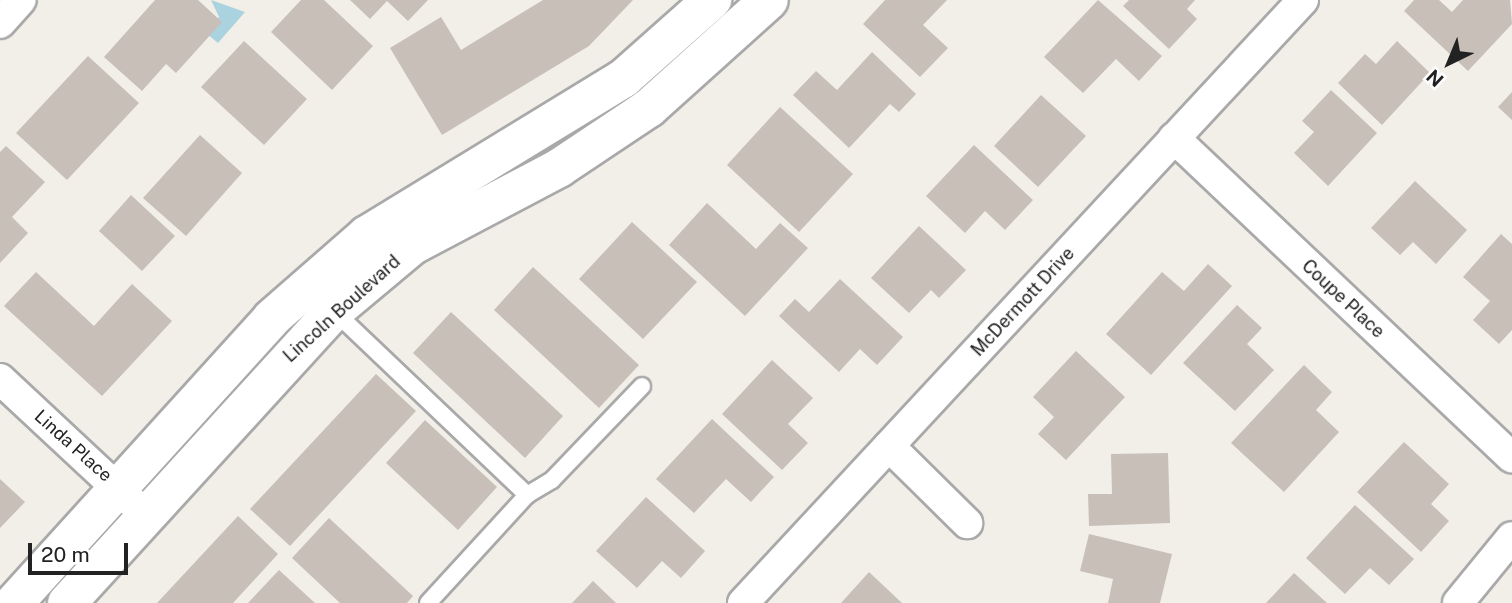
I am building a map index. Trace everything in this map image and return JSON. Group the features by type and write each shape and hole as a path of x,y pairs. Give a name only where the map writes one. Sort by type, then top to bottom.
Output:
{"street":[{"path":"0,23 21,0"},
{"name":"Lincoln Boulevard","path":"67,603 132,501 272,318 367,236 437,189 539,134 624,78 712,0"},
{"name":"McDermott Drive","path":"743,603 1303,0"},
{"name":"Lincoln Boulevard","path":"14,603 132,501 334,311 413,245 559,168 649,108 766,1"},
{"name":"Coupe Place","path":"1174,138 1512,458"},
{"name":"Linda Place","path":"0,379 132,501"},
{"path":"889,446 967,523"},
{"path":"1458,603 1512,537"}],"lane":[{"path":"437,189 456,222"},
{"path":"334,311 527,495"},
{"path":"428,603 527,495 552,480 642,386"}],"water":[{"path":"211,0 245,12 218,43 207,34 219,17"}],"building":[{"path":"155,0 198,0 222,22 176,73 166,64 142,91 104,57"},
{"path":"301,0 324,0 373,46 332,90 271,32"},
{"path":"350,0 428,0 408,21 387,1 370,19"},
{"path":"543,0 633,0 589,46 442,135 390,48 441,17 461,50"},
{"path":"885,0 947,0 923,25 948,48 920,77 863,24"},
{"path":"1098,0 1162,56 1139,81 1116,59 1083,93 1044,57"},
{"path":"1129,0 1195,0 1187,9 1197,19 1169,49 1123,6"},
{"path":"1414,0 1439,0 1452,12 1463,0 1510,0 1512,24 1468,71 1404,11"},
{"path":"244,41 307,99 264,145 201,87"},
{"path":"1397,41 1430,73 1382,125 1338,83 1365,54 1376,64"},
{"path":"872,52 916,94 899,112 890,104 849,148 793,95 816,71 837,90"},
{"path":"88,56 139,103 67,180 16,133"},
{"path":"1331,90 1377,133 1328,186 1294,153 1314,132 1302,121"},
{"path":"1512,92 1512,120 1498,107"},
{"path":"1041,95 1086,136 1038,187 994,146"},
{"path":"780,107 853,174 799,232 727,165"},
{"path":"200,135 242,173 186,236 143,198"},
{"path":"974,145 1033,200 1005,230 985,211 965,233 926,196"},
{"path":"6,146 45,182 12,217 28,233 0,263 0,152"},
{"path":"1415,181 1467,230 1436,264 1413,242 1400,255 1371,228"},
{"path":"131,195 175,236 142,271 99,231"},
{"path":"707,203 756,249 780,223 808,248 745,316 669,245"},
{"path":"632,222 697,282 643,339 579,279"},
{"path":"919,226 966,270 939,298 931,290 909,313 871,278"},
{"path":"1501,234 1512,244 1512,330 1499,344 1473,320 1490,301 1463,277"},
{"path":"1208,264 1232,286 1151,375 1106,334 1162,272 1184,291"},
{"path":"533,267 639,365 599,408 494,310"},
{"path":"36,272 94,326 132,284 172,321 102,396 4,306"},
{"path":"840,279 903,337 877,365 860,349 839,372 779,316 795,299 809,312"},
{"path":"1237,305 1262,328 1247,344 1274,370 1235,411 1183,363"},
{"path":"451,312 563,416 525,458 413,353"},
{"path":"1076,351 1125,397 1066,460 1038,434 1054,417 1033,397"},
{"path":"772,360 813,398 788,424 808,443 782,470 722,414"},
{"path":"1304,365 1332,392 1316,410 1339,432 1284,492 1231,443"},
{"path":"376,374 416,411 290,546 250,509"},
{"path":"712,419 774,477 751,502 726,479 694,513 656,479"},
{"path":"425,420 497,487 458,530 386,463"},
{"path":"1404,442 1449,484 1431,504 1449,521 1421,552 1357,492"},
{"path":"1168,453 1170,523 1089,526 1088,494 1112,494 1111,454"},
{"path":"0,479 25,502 0,528"},
{"path":"646,497 705,551 681,578 662,561 637,588 596,551"},
{"path":"1355,505 1414,559 1389,585 1370,568 1345,594 1306,558"},
{"path":"238,516 278,554 233,603 157,603"},
{"path":"329,518 413,596 407,603 340,603 292,558"},
{"path":"1089,534 1172,554 1160,603 1108,603 1113,579 1080,571"},
{"path":"279,570 315,603 248,603"},
{"path":"869,572 902,603 841,603"},
{"path":"1294,573 1327,603 1266,603"},
{"path":"593,581 616,603 572,603"}]}
